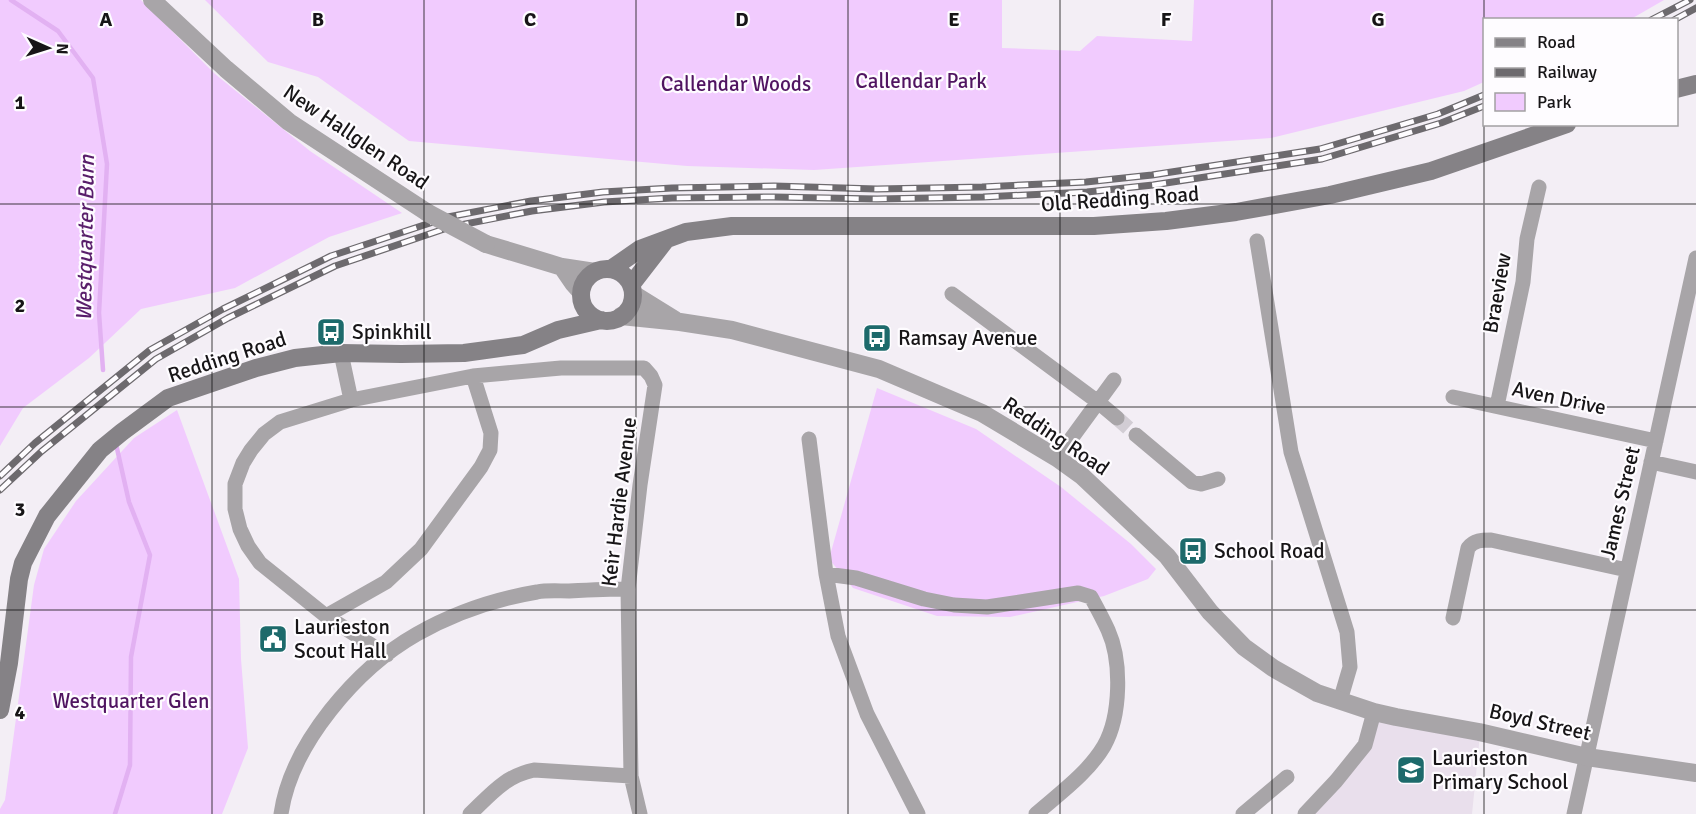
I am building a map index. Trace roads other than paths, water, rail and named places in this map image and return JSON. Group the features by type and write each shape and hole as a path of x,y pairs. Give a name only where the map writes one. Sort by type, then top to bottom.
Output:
{"main road":[{"path":"1678,89 1696,84"},
{"path":"1678,95 1696,97"},
{"name":"Old Redding Road","path":"603,271 640,249 686,232 732,226 1094,226 1225,214 1330,195 1431,171 1561,126"},
{"path":"632,289 623,275 603,271 585,281 582,297 588,313 594,317 601,320 615,320 621,316 631,305 632,289 666,239"},
{"name":"Redding Road","path":"558,330 582,297"},
{"name":"Redding Road","path":"0,710 9,663 19,579 23,563 47,516 100,450 168,398 256,368 295,358 341,353 464,352 523,345 558,330 601,320"}],"street":[{"name":"New Hallglen Road","path":"152,0 226,69 289,122 428,213 486,244 562,267 603,271"},
{"name":"Braeview","path":"1497,406 1523,282 1527,239 1539,187"},
{"path":"1257,241 1291,452 1347,632 1350,667 1340,701"},
{"name":"James Street","path":"1574,814 1696,258"},
{"path":"562,267 582,297"},
{"name":"Redding Road","path":"632,289 680,322"},
{"path":"952,294 1118,418"},
{"name":"Redding Road","path":"621,316 732,330 879,369 982,413 1057,458 1082,476 1167,556 1210,612 1244,647 1273,668 1317,693 1374,712"},
{"path":"341,353 351,400"},
{"name":"Keir Hardie Avenue","path":"473,375 561,368 644,368 655,385 628,589 631,776 640,814"},
{"path":"326,616 386,582 421,549 481,467 490,450 491,433 473,375 351,400 280,422 264,434 251,450 235,484 235,509 240,529 260,563 326,616 387,655"},
{"path":"1057,458 1114,380"},
{"name":"Aven Drive","path":"1453,397 1656,441"},
{"path":"1136,435 1192,482 1201,484 1218,479"},
{"path":"809,439 826,573 838,636 867,714 918,814"},
{"path":"1651,462 1696,472"},
{"path":"1453,618 1468,548 1472,543 1481,540 1491,540 1627,570"},
{"path":"826,573 856,578 924,599 954,605 987,607 1078,593 1091,597 1109,632 1119,673 1115,716 1104,745 1083,772 1036,814"},
{"path":"281,814 283,800 292,775 309,741 336,705 358,679 415,636 441,621 503,599 539,592 628,589"},
{"path":"1305,814 1365,745 1374,712"},
{"name":"Boyd Street","path":"1374,712 1479,732 1587,757 1696,773"},
{"path":"470,814 508,779 534,770 631,776"},
{"path":"1243,814 1287,777"}],"waterway":[{"name":"Westquarter Burn","path":"11,0 58,31 93,78 107,164 99,313 103,370"},
{"name":"Westquarter Burn","path":"115,814 130,765 131,657 150,555 129,502 116,444"}],"tunnel":[{"path":"1117,418 1136,435"}],"railway":[{"path":"1655,18 1690,0"},
{"path":"1678,18 1696,8"},
{"path":"0,476 35,443 150,350 223,309 331,256 448,217 531,201 603,192 774,186 877,189 982,187 1086,182 1152,175 1320,149 1438,114 1483,95"},
{"path":"0,490 42,451 156,359 228,318 335,266 450,227 532,211 604,202 672,198 983,197 1087,192 1153,185 1322,159 1441,123 1483,106"}],"place":[{"name":"Spinkhill","path":"331,332"},
{"name":"Ramsay Avenue","path":"877,338"},
{"name":"School Road","path":"1193,551"},
{"name":"Laurieston Scout Hall","path":"273,639"},
{"name":"Laurieston Primary School","path":"1411,770"}],"park label":[{"name":"Callendar Park","path":"921,81"},
{"name":"Callendar Woods","path":"736,84"},
{"name":"Westquarter Glen","path":"131,701"}]}
